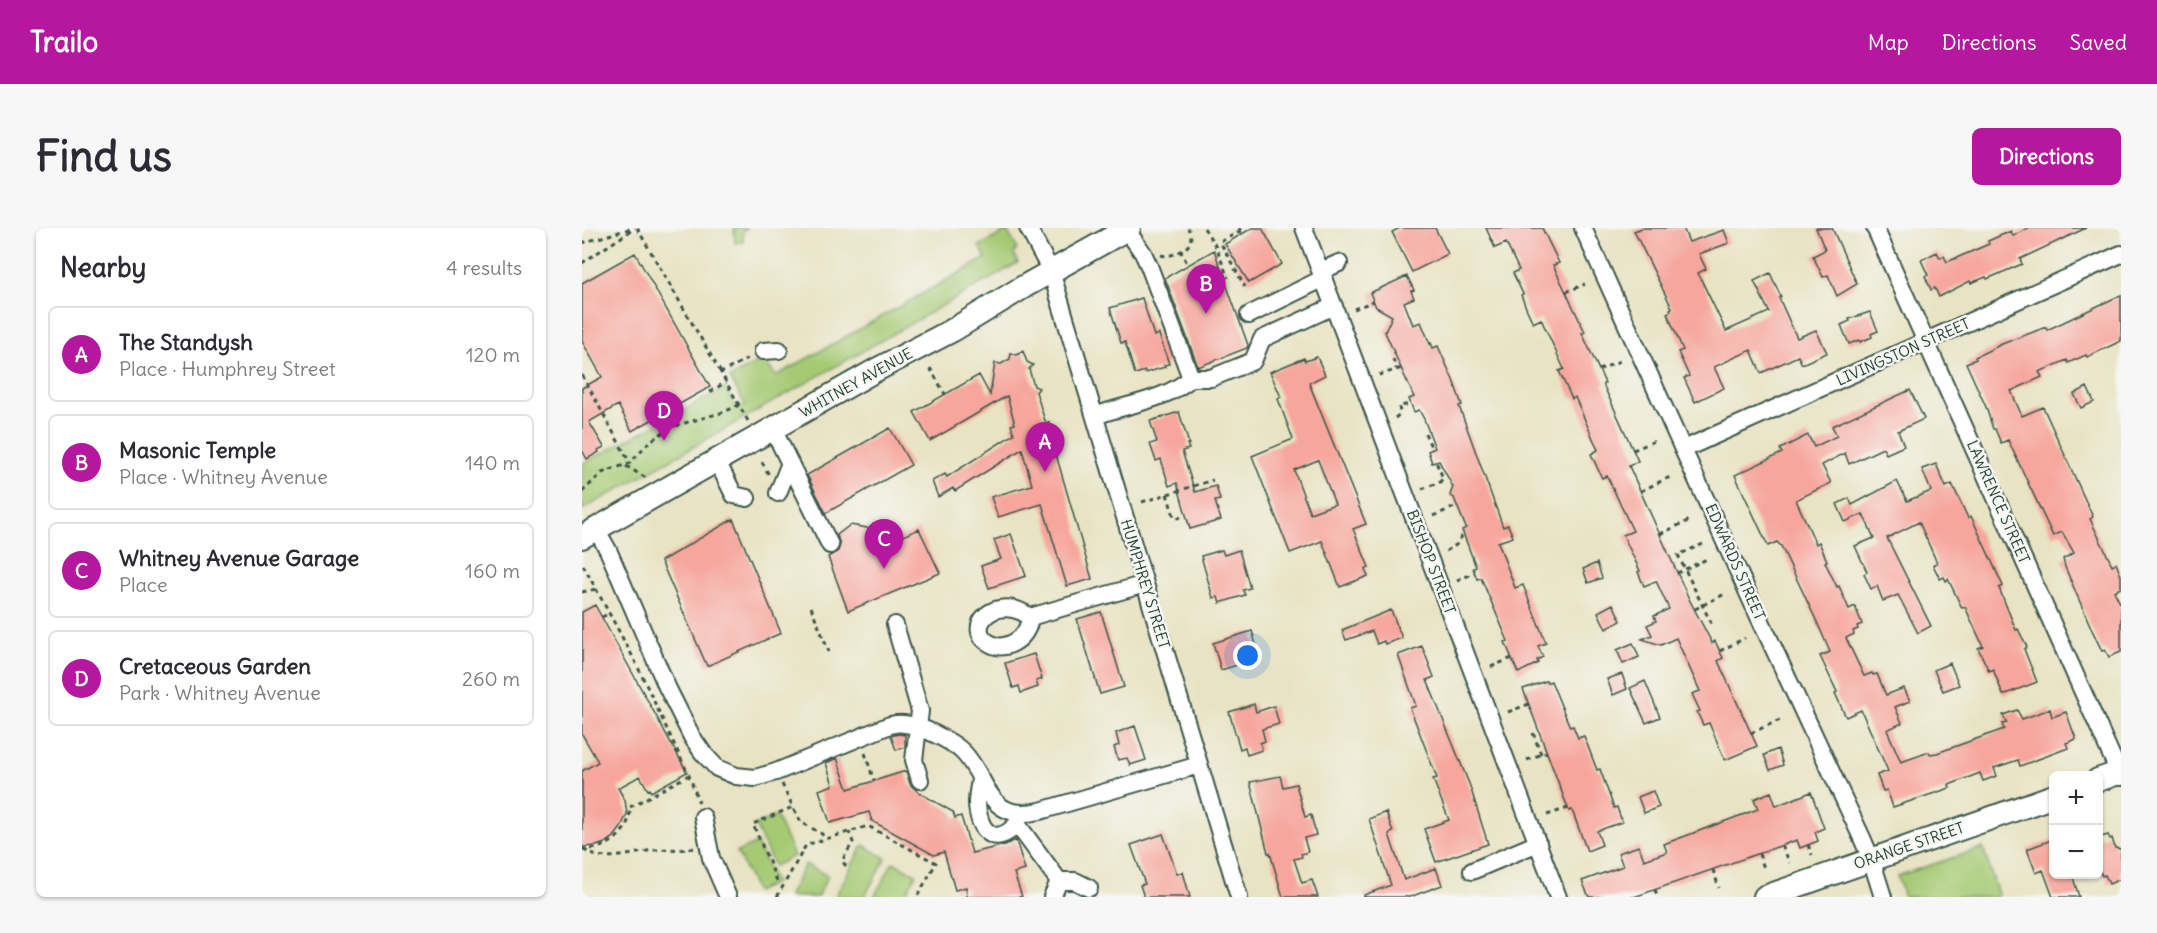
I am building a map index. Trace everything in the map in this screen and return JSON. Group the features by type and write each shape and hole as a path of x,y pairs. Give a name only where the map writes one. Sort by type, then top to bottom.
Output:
{"main road":[{"name":"WHITNEY AVENUE","path":"589,533 876,370 953,330 1051,271 1128,229"},
{"name":"ORANGE STREET","path":"1774,895 2049,798"}],"street":[{"name":"HUMPHREY STREET","path":"1028,228 1051,271 1239,897"},
{"name":"BISHOP STREET","path":"1304,228 1558,897"},
{"name":"EDWARDS STREET","path":"1583,228 1871,859 1883,897"},
{"name":"LAWRENCE STREET","path":"1875,228 1927,342 2115,775"},
{"path":"1128,229 1146,259 1191,378"},
{"name":"LIVINGSTON STREET","path":"1684,449 2121,254"},
{"path":"1249,315 1322,275 1339,263"},
{"path":"1095,416 1168,393 1191,378 1211,378 1253,361 1262,339 1334,306"},
{"path":"773,429 830,545"},
{"path":"717,460 734,495 747,498"},
{"path":"778,493 790,463"},
{"path":"589,533 608,550 679,713 703,753 717,768 736,776 755,777 776,772 891,725 904,723 918,727 962,751 1001,806 1018,819 1059,881"},
{"path":"1030,617 1145,584"},
{"path":"895,625 920,711 914,760 920,780"},
{"path":"980,779 977,803 981,823 987,833 1002,836 1011,830 1018,819 1040,811 1199,765"},
{"path":"704,817 708,845 716,872 728,897"},
{"path":"1472,871 1538,843"},
{"path":"1059,881 1076,881 1089,888"},
{"path":"1052,897 1059,881"}],"path":[{"path":"615,228 618,233"},
{"path":"582,243 635,228"},
{"path":"582,263 635,228"},
{"path":"635,228 747,421"},
{"path":"1160,254 1167,257 1189,245 1191,241 1188,228"},
{"path":"1204,228 1216,247 1228,278"},
{"path":"1241,231 1220,242 1245,287"},
{"path":"1180,250 1188,264"},
{"path":"1566,292 1585,284"},
{"path":"1354,309 1374,301"},
{"path":"721,373 771,350"},
{"path":"1393,359 1396,370"},
{"path":"1599,370 1620,361"},
{"path":"930,368 945,394"},
{"path":"1379,375 1402,368"},
{"path":"582,375 630,463"},
{"path":"710,392 726,382"},
{"path":"1395,418 1400,414 1399,406 1411,404"},
{"path":"582,492 603,473 630,463 649,442 671,427 724,412 739,405"},
{"path":"1425,433 1432,449"},
{"path":"1633,450 1654,441"},
{"path":"1422,489 1440,482 1443,478 1436,462"},
{"path":"625,466 629,466 646,478"},
{"path":"1641,491 1672,476"},
{"path":"1142,502 1213,480"},
{"path":"1167,494 1174,516 1181,517"},
{"path":"1433,516 1457,506"},
{"path":"1660,534 1692,519"},
{"path":"1446,551 1456,545 1464,533"},
{"path":"1703,544 1678,555 1712,625"},
{"path":"1677,573 1709,558"},
{"path":"583,565 635,661 699,800"},
{"path":"1457,580 1475,573"},
{"path":"582,592 596,589"},
{"path":"1695,609 1725,594"},
{"path":"811,607 829,652"},
{"path":"602,617 610,613"},
{"path":"1719,651 1745,638"},
{"path":"1491,667 1512,658"},
{"path":"1508,712 1529,704"},
{"path":"1751,733 1782,719"},
{"path":"1533,733 1541,754"},
{"path":"860,737 874,781"},
{"path":"1527,760 1547,752"},
{"path":"776,772 801,822 822,834 825,840"},
{"path":"583,849 603,847 613,841 622,833 630,818 630,807 688,775"},
{"path":"777,881 753,824 793,807"},
{"path":"1547,815 1568,808"},
{"path":"777,897 806,845 868,826 936,863 916,897"},
{"path":"846,866 842,861 853,842 849,832"},
{"path":"583,849 590,854 615,857 653,850 688,849 708,845"},
{"path":"1808,845 1812,855"},
{"path":"1782,846 1790,863"},
{"path":"1759,854 1766,871"},
{"path":"1713,870 1719,888"},
{"path":"1655,890 1658,897"}],"green space":[{"path":"734,228 748,228 743,230 743,242 735,243"},
{"path":"1007,231 1017,248 1014,254 1018,263 582,510 582,464 725,388 737,409 745,405 730,378 763,359 776,376 986,258 979,246"},
{"path":"776,816 794,856 774,866 755,825"},
{"path":"757,843 775,883 756,892 737,852"},
{"path":"863,845 886,858 864,897 839,897 836,895"},
{"path":"1983,848 1999,897 1904,897 1897,876"},
{"path":"893,862 916,874 904,897 874,897"},
{"path":"805,864 828,876 817,897 788,897"}],"building":[{"path":"1252,228 1262,228 1282,264 1249,283 1225,244"},
{"path":"1400,228 1435,228 1448,254 1412,272 1392,232"},
{"path":"1486,228 1542,228 1559,263 1553,265 1585,332 1582,333 1638,461 1629,466 1689,599 1712,643 1715,641 1723,658 1718,661 1757,746 1725,760 1709,723 1703,725 1697,712 1700,711 1692,694 1700,691 1676,638 1661,645 1642,639 1652,635 1647,625 1656,621 1654,616 1669,609 1656,581 1644,586 1638,572 1640,571 1623,535 1633,531 1607,476 1602,478 1591,454 1598,450 1575,397 1572,399 1559,371 1564,369 1541,319 1533,323 1527,310 1521,295 1523,294 1513,273 1519,270 1506,243 1495,248"},
{"path":"1642,228 1683,228 1689,242 1724,230 1729,243 1699,254 1706,269 1698,273 1726,331 1769,312 1754,281 1770,273 1797,338 1816,330 1827,353 1802,364 1798,356 1761,373 1751,350 1714,367 1724,388 1695,402 1684,378 1689,376 1678,352 1683,350 1667,313 1672,308 1634,231"},
{"path":"1816,228 1832,228 1857,284 1837,296 1828,275 1823,277 1813,256 1825,250"},
{"path":"2029,228 2086,228 2020,259 2022,264 1987,279 1986,277 1971,283 1970,281 1939,297 1935,288 1931,290 1925,276 1928,275 1921,260 1937,252 1940,258 1944,256 1947,262 1989,244 1988,241 2011,231 2013,236"},
{"path":"1214,250 1248,345 1247,348 1198,367 1165,278"},
{"path":"635,253 710,387 632,431 618,405 589,422 604,447 587,459 582,450 582,388 602,377 582,341 582,283"},
{"path":"1407,276 1414,290 1411,291 1414,298 1404,302 1413,325 1421,322 1430,344 1433,348 1438,346 1453,380 1462,405 1459,406 1503,527 1508,525 1513,537 1498,542 1515,588 1523,585 1546,643 1538,646 1543,657 1537,660 1538,663 1518,673 1505,642 1508,641 1481,578 1477,579 1473,568 1476,567 1462,530 1466,528 1454,498 1450,495 1453,487 1439,461 1432,463 1428,451 1435,448 1419,410 1414,412 1409,399 1414,397 1385,332 1392,316 1376,307 1370,293"},
{"path":"2121,295 2121,341 2087,357 2086,355 2068,363 2067,360 2039,372 2042,377 2011,391 2022,416 2043,407 2093,517 2090,519 2112,565 2116,563 2121,576 2121,588 2114,591 2121,605 2121,652 2109,657 2105,650 2102,651 2065,567 2063,559 2074,553 2062,532 2053,536 2008,440 2001,443 1993,429 1986,407 1966,363 2002,344 2046,327 2047,330"},
{"path":"1142,298 1154,336 1159,334 1169,364 1145,373 1145,371 1135,374 1125,342 1121,343 1110,308"},
{"path":"1870,312 1878,331 1871,334 1872,337 1849,344 1841,325 1850,321 1849,319"},
{"path":"1023,351 1027,362 1033,365 1029,369 1034,386 1039,388 1036,392 1045,421 1050,423 1047,427 1051,445 1053,444 1092,579 1067,586 1042,504 998,517 991,497 1032,485 1022,449 955,491 953,488 938,497 932,481 945,474 947,477 1014,434 1011,425 1015,424 1007,396 930,441 914,412 979,375 990,395 995,363 1001,364 1010,359 1011,353 1017,355"},
{"path":"1317,357 1325,375 1309,383 1366,524 1353,529 1369,567 1365,569 1368,576 1340,587 1322,541 1290,553 1252,456 1293,439 1278,399 1281,397 1270,372 1304,358 1305,361","holes":["1318,460 1335,504 1310,513 1294,470"]},
{"path":"2087,387 2094,402 2081,408 2074,394"},
{"path":"1910,390 1924,419 1898,431 1904,446 1886,454 1883,448 1849,464 1845,453 1822,465 1831,483 1796,500 1816,544 1819,542 1827,561 1825,562 1837,587 1839,586 1849,609 1855,606 1862,624 1853,631 1854,634 1846,638 1864,676 1877,674 1886,695 1904,688 1910,701 1895,707 1902,723 1887,730 1901,762 1929,752 1930,754 1937,753 2004,729 2002,724 2007,723 2003,715 2017,710 2022,719 2050,709 2052,717 2066,712 2076,739 2066,743 2068,748 2020,766 2018,760 1994,768 1997,776 1983,781 1980,773 1949,785 1950,788 1893,807 1887,790 1883,791 1877,775 1888,771 1861,710 1846,717 1820,656 1830,652 1817,622 1781,546 1777,542 1768,546 1735,475 1782,453 1780,449 1808,435 1814,447 1837,436 1832,426"},
{"path":"1179,412 1189,444 1187,444 1189,449 1182,451 1195,492 1216,486 1220,500 1215,501 1221,520 1190,529 1177,483 1169,486 1161,459 1156,461 1150,444 1157,442 1150,421"},
{"path":"890,428 911,465 826,513 807,475"},
{"path":"1936,464 1946,487 1952,484 1968,518 1971,516 2003,586 1999,588 2016,630 2018,629 2027,647 2024,649 2037,682 2003,695 1993,669 1989,671 1978,648 1983,646 1965,607 1962,608 1948,579 1946,581 1944,577 1940,579 1933,565 1937,563 1919,522 1887,538 1931,626 1918,633 1898,595 1883,601 1877,586 1871,589 1864,574 1867,572 1855,546 1874,538 1863,514 1845,522 1837,504 1849,498 1852,505 1897,481 1907,501 1931,491 1922,469"},
{"path":"733,519 781,633 707,666 661,561"},
{"path":"850,525 867,528 887,543 919,529 940,573 848,611 828,557 838,551 840,545 837,535"},
{"path":"1011,534 1026,576 989,588 981,566 1001,559 994,540"},
{"path":"1222,550 1224,555 1239,550 1250,588 1243,590 1245,595 1220,603 1218,597 1213,598 1201,556"},
{"path":"1597,563 1602,578 1588,583 1583,569"},
{"path":"1613,604 1621,621 1606,629 1598,612"},
{"path":"595,605 687,772 651,792 640,776 618,788 625,800 627,814 620,829 613,838 605,843 582,847 582,771 598,762 582,734 582,612"},
{"path":"1391,610 1402,638 1385,644 1384,641 1377,644 1372,631 1346,640 1342,630"},
{"path":"1101,612 1124,687 1100,694 1077,619"},
{"path":"1252,631 1260,658 1221,670 1213,643"},
{"path":"1633,643 1639,657 1623,664 1617,650"},
{"path":"1422,646 1434,677 1427,680 1470,786 1488,844 1436,862 1424,829 1449,820 1433,779 1437,778 1410,708 1416,706 1398,655"},
{"path":"1034,654 1042,679 1036,681 1038,687 1021,693 1019,686 1013,688 1005,663"},
{"path":"1950,663 1959,685 1943,691 1934,670"},
{"path":"1622,674 1627,689 1613,695 1607,679"},
{"path":"1546,681 1547,683 1551,681 1570,727 1573,726 1578,738 1584,736 1597,770 1600,769 1614,808 1617,807 1622,822 1597,831 1602,845 1587,851 1572,810 1569,811 1523,689"},
{"path":"1645,681 1660,717 1646,723 1630,688"},
{"path":"1254,704 1256,712 1274,706 1279,724 1262,729 1265,741 1260,743 1262,750 1247,755 1245,747 1240,749 1229,712"},
{"path":"1135,726 1146,760 1130,765 1127,758 1118,760 1114,747 1119,745 1116,733"},
{"path":"905,735 905,747 896,750 891,736"},
{"path":"1778,749 1783,765 1770,770 1764,755"},
{"path":"837,758 848,789 906,771 910,784 918,792 953,812 955,818 961,816 972,853 1016,840 1025,870 1014,873 1022,897 967,897 966,887 955,890 944,852 934,855 872,821 869,812 830,823 819,790 833,785 826,763"},
{"path":"1280,776 1283,787 1296,784 1305,817 1311,815 1316,835 1304,838 1308,852 1294,859 1302,883 1312,880 1318,897 1283,897 1270,853 1268,853 1250,782"},
{"path":"1653,791 1659,807 1644,813 1638,797"},
{"path":"1771,792 1776,806 1811,792 1824,828 1815,832 1818,841 1800,848 1797,840 1634,897 1589,897 1582,881 1623,866 1618,853 1639,846 1644,860 1667,852 1664,844 1758,809 1754,799"},
{"path":"1386,812 1393,832 1389,834 1404,880 1436,868 1442,885 1410,897 1364,897 1364,895 1391,885 1369,819"},
{"path":"1163,834 1177,874 1183,872 1190,897 1144,897 1140,885 1145,884 1131,845"},
{"path":"2108,835 2110,839 2112,838 2115,848 2121,849 2121,879 2109,884 2105,875 2103,876 2103,836"},
{"path":"2049,841 2049,879 2074,879 2079,897 2053,897 2043,870 2036,873 2027,849"}],"place":[{"name":"Masonic Temple","path":"1206,314"},
{"name":"Cretaceous Garden","path":"664,441"},
{"name":"The Standysh","path":"1045,472"},
{"name":"Whitney Avenue Garage","path":"884,569"}]}
